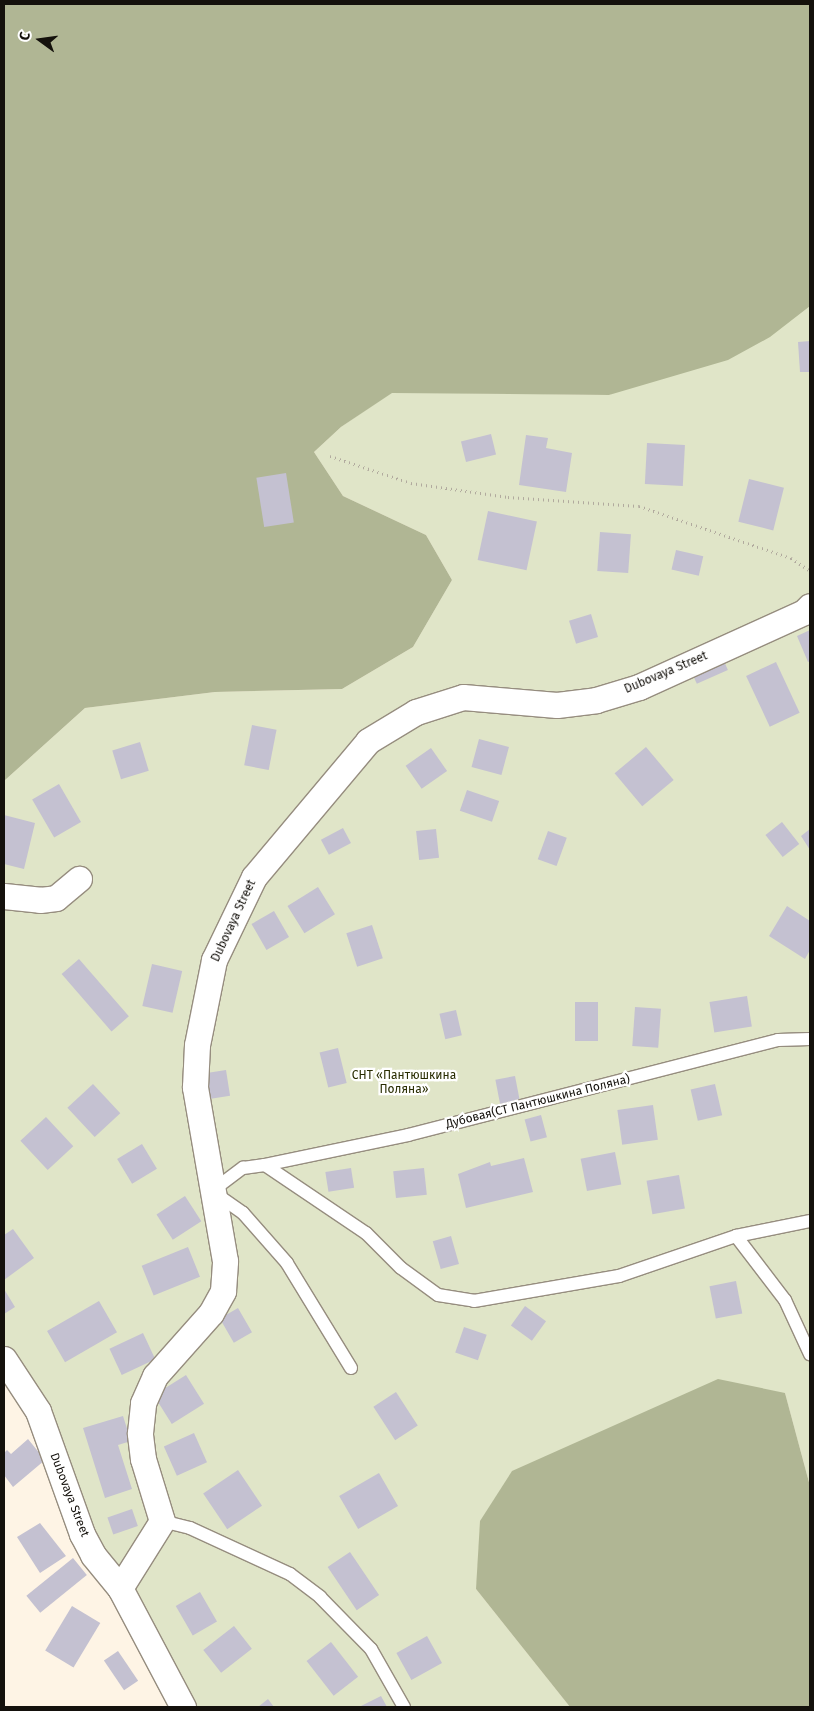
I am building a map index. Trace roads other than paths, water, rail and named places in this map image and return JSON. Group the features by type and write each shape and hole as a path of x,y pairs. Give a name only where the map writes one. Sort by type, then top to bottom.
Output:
{"street":[{"name":"Dubovaya Street","path":"162,1521 143,1459 140,1433 143,1403 155,1376 211,1313 223,1291 225,1260 195,1087 197,1045 214,960 254,877 368,741 416,712 463,697 557,705 596,700 639,687 804,612 810,606"},
{"path":"4,896 40,900 56,898 79,879"},
{"name":"Dubovaya Street","path":"4,1359 38,1410 82,1534 93,1555 120,1588 183,1707"},
{"path":"120,1588 162,1521"}],"lane":[{"name":"Дубовая(СТ Пантюшкина Поляна)","path":"212,1191 243,1168 408,1135 778,1040 810,1039"},
{"path":"265,1165 366,1233 401,1268 438,1295 474,1301 620,1276 736,1236 810,1221"},
{"path":"212,1191 243,1213 287,1263 351,1368"},
{"path":"736,1236 785,1300 810,1354"},
{"path":"162,1521 190,1528 290,1574 320,1597 371,1650 404,1707"}],"park label":[{"name":"СНТ «Пантюшкина Поляна»","path":"404,1083"}]}
